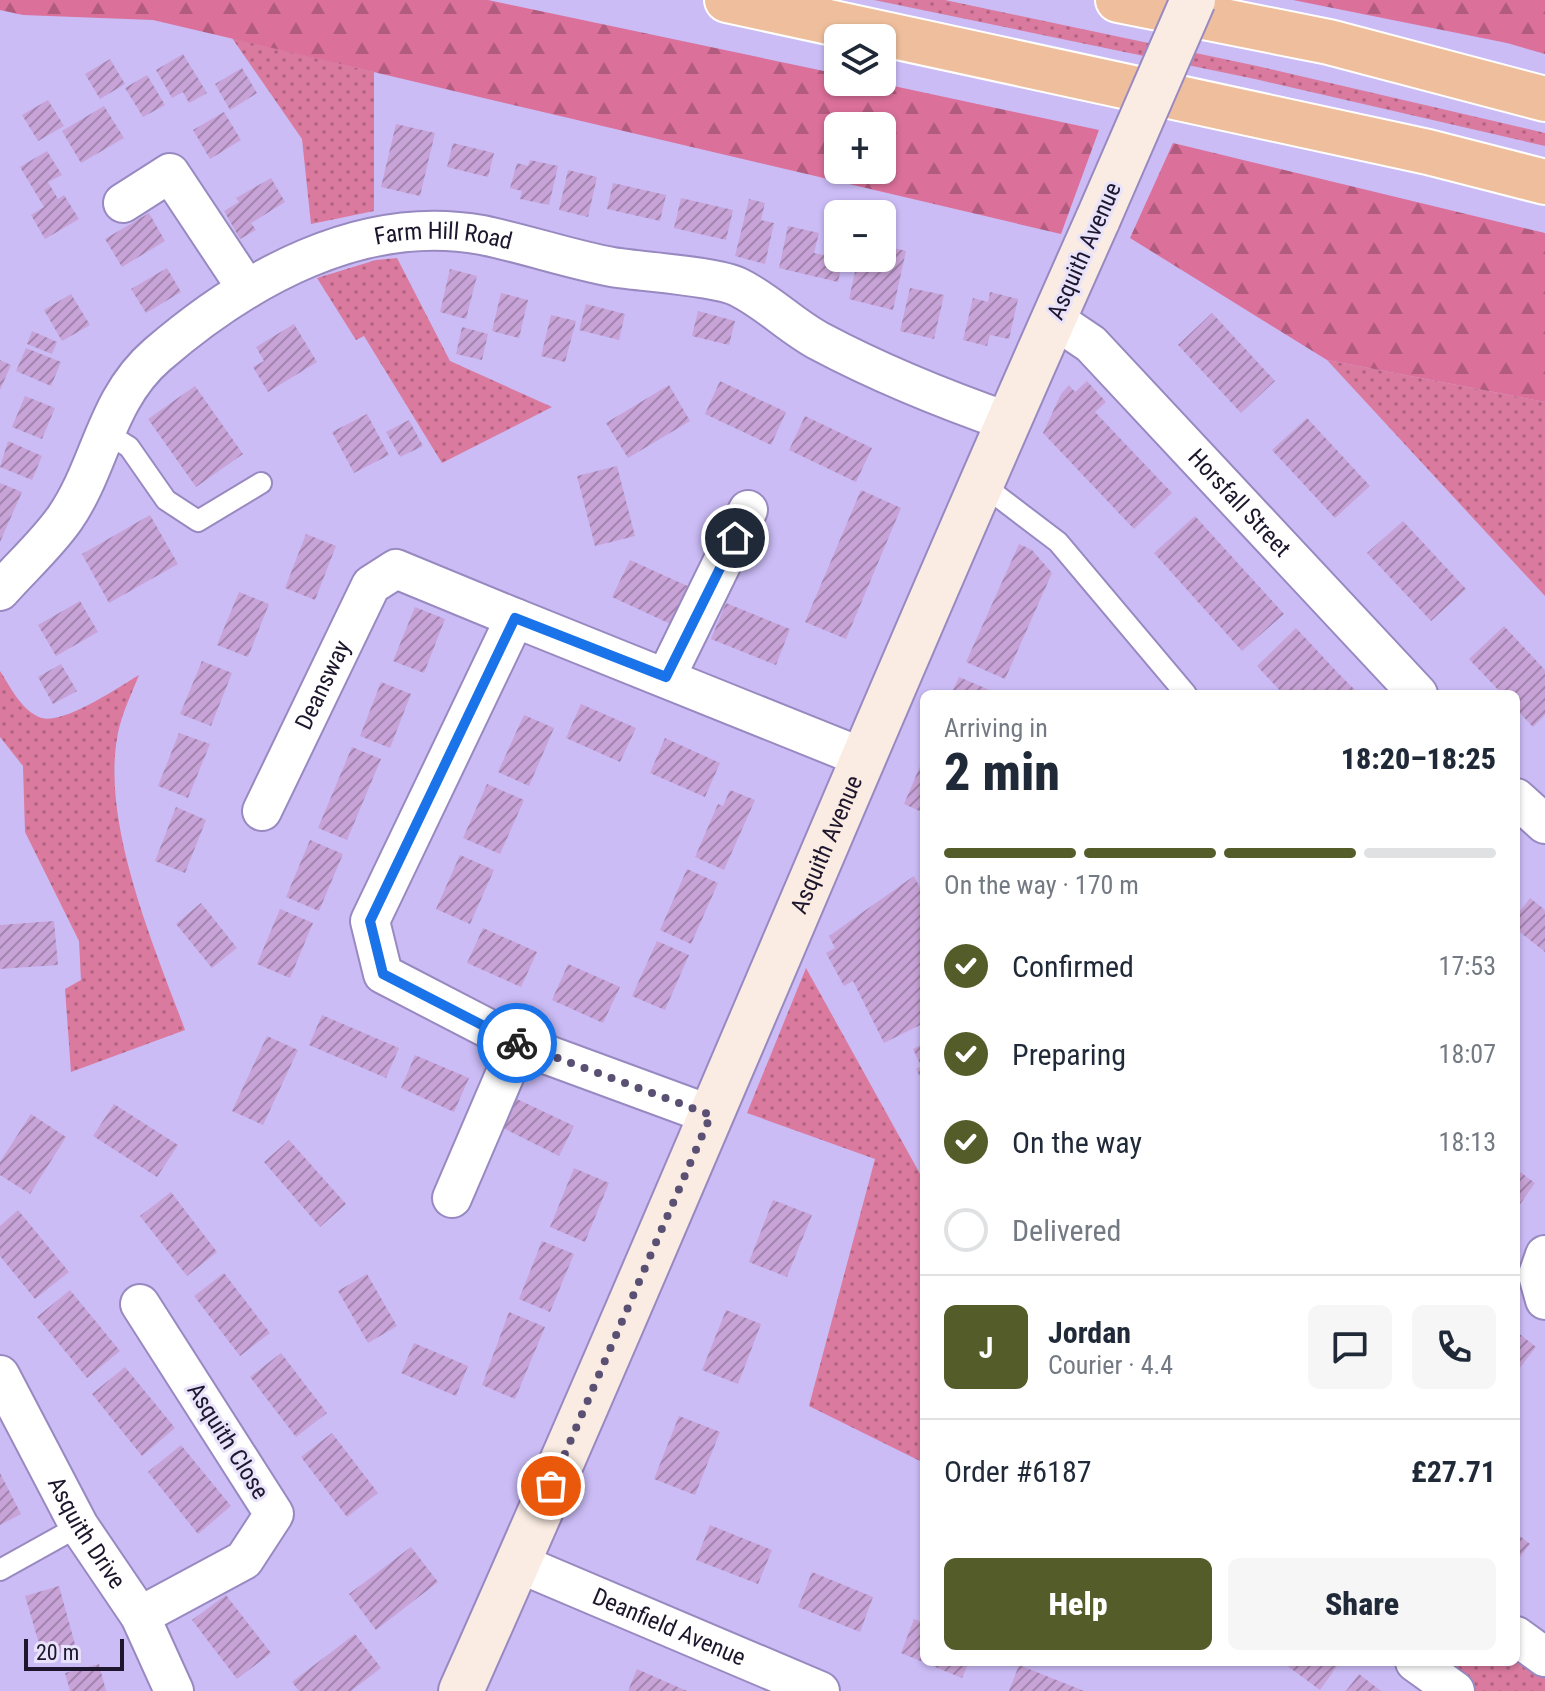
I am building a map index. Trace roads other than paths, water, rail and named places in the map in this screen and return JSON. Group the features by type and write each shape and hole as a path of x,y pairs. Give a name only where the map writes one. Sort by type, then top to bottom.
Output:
{"highway":[{"path":"727,0 1428,152 1545,182"},
{"path":"1118,0 1329,42 1545,99"}],"main road":[{"name":"Asquith Avenue","path":"461,1691 711,1115 861,757 983,485 1193,0"}],"street":[{"path":"123,203 170,173 247,289"},
{"name":"Farm Hill Road","path":"0,591 66,517 105,432 134,379 149,363 247,289 306,257 356,240 426,232 480,235 610,266 736,286 816,339 912,388 1009,422"},
{"name":"Horsfall Street","path":"1054,319 1091,344 1414,690"},
{"path":"666,677 748,510"},
{"name":"Deansway","path":"262,811 371,585 396,555 515,618 861,757"},
{"path":"515,618 370,921 383,974 518,1044 711,1115"},
{"path":"1520,802 1545,824"},
{"path":"452,1198 518,1044"},
{"path":"1545,1255 1538,1275 1545,1300"},
{"name":"Asquith Close","path":"140,1304 274,1514 244,1560 140,1616"},
{"name":"Asquith Drive","path":"0,1375 79,1526 140,1616 174,1691"},
{"name":"Deanfield Avenue","path":"518,1563 820,1691"},
{"path":"1520,1639 1545,1657"},
{"path":"1421,1666 1455,1691"}],"lane":[{"path":"105,432 129,447 166,500 198,521 261,483"},
{"path":"983,485 1058,542 1183,690"},
{"path":"0,1570 79,1526"}]}
